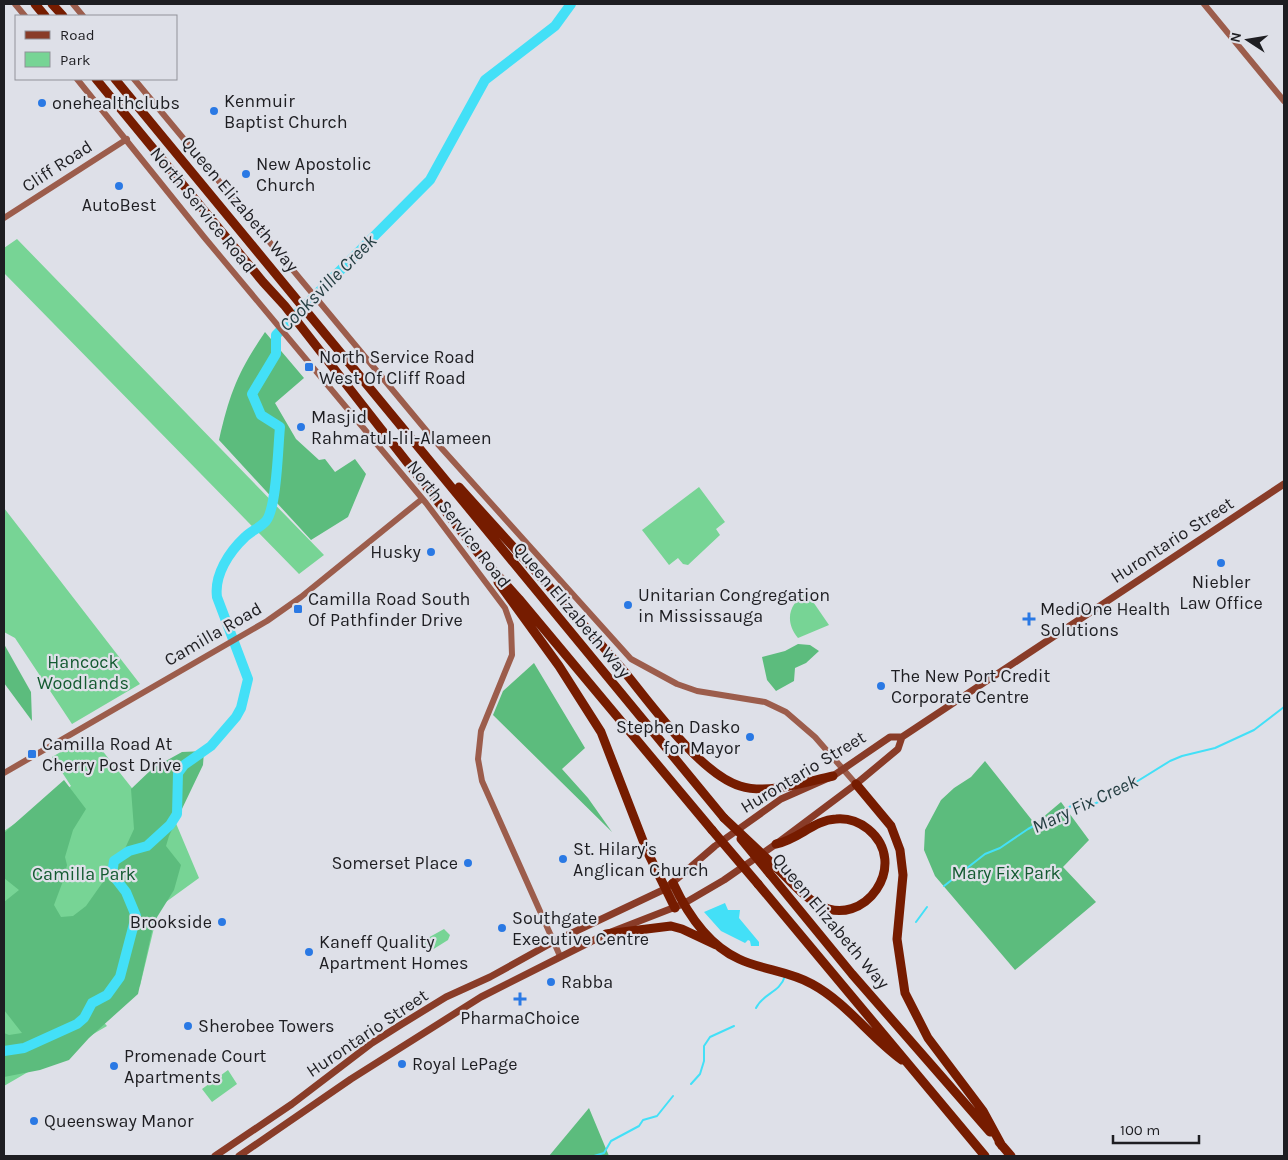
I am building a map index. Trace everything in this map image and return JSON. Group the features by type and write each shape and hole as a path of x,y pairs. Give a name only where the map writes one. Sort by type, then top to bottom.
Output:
{"highway":[{"path":"35,4 44,15"},
{"path":"52,4 62,15"},
{"name":"Queen Elizabeth Way","path":"97,80 263,282 286,306 478,554 651,754 712,830 985,1156"},
{"name":"Queen Elizabeth Way","path":"116,80 724,818 774,871 852,974 1011,1156"},
{"path":"434,465 456,484 619,666 689,748 719,776 740,786 760,789 833,776"},
{"path":"478,554 559,666 601,732 664,889 724,949"},
{"path":"856,784 891,826 900,850 903,875 897,939 905,993 928,1038 983,1111 1002,1146"},
{"path":"774,871 820,905 843,909 866,901 876,891 884,877 886,860 882,845 876,835 860,823 846,819 824,822 789,842 776,844"},
{"path":"673,883 679,906"},
{"path":"606,934 671,926 682,928 724,949 739,959 811,983 836,1000 886,1048 912,1068"}],"main road":[{"name":"Hurontario Street","path":"215,1156 292,1104 345,1063 395,1029 446,998 490,977 553,942 664,889 715,846 760,813 781,800 833,776 890,737 902,737 1284,484"},
{"name":"Hurontario Street","path":"239,1156 351,1079 454,1012 560,956 606,934 679,906 724,880 856,784 898,749 902,737"}],"street":[{"path":"15,4 24,15"},
{"path":"73,4 82,15"},
{"path":"1204,4 1284,101"},
{"name":"North Service Road","path":"78,80 272,320 422,499 505,608 511,625 512,655 481,731 478,759 482,781 560,956"},
{"path":"135,80 302,284 476,489 631,659 660,677 697,691 766,702 779,708 799,721 856,784"},
{"name":"Cliff Road","path":"4,218 126,139"},
{"name":"Camilla Road","path":"4,773 243,634 300,597 422,499"}],"green space":[{"path":"17,239 324,555 299,574 4,273 4,248"},
{"path":"265,332 304,378 275,403 296,439 319,460 325,459 335,472 355,459 366,474 348,517 311,540 219,440 231,395 241,371"},
{"path":"699,487 725,522 716,529 720,535 688,565 683,564 678,558 669,565 642,530"},
{"name":"Hancock Woodlands","path":"4,508 140,684 72,724 15,638 4,632"},
{"path":"807,593 829,625 798,638 791,625 791,613 796,602"},
{"path":"4,644 31,692 32,721 4,683"},
{"path":"798,644 810,645 819,651 806,663 795,668 794,681 776,691 767,680 762,657 785,651"},
{"path":"534,663 585,748 562,769 588,798 612,832 493,715 503,691"},
{"name":"Camilla Park","path":"90,735 139,797 159,783 199,878 159,907 140,986 100,1018 107,1026 4,1086 4,831 71,786 52,757"},
{"name":"Camilla Park","path":"204,751 203,765 166,846 181,865 174,890 154,922 138,994 89,1038 69,1060 40,1070 4,1077 4,1033 9,1035 22,1033 4,1010 4,902 19,890 4,878 4,833 64,780 86,809 73,830 65,857 67,865 63,881 54,905 61,917 73,916 86,906 122,855 134,829 131,789 153,768 182,752"},
{"name":"Mary Fix Park","path":"985,761 1035,824 1061,802 1089,840 1063,867 1096,902 1015,970 935,876 924,850 925,830 941,800 954,788 971,777"},
{"path":"444,929 450,935 448,940 432,950 425,945 426,939"},
{"path":"228,1070 237,1084 212,1102 202,1089"},
{"path":"589,1108 609,1156 549,1156"}],"water":[{"path":"725,903 728,910 740,910 739,918 759,942 759,946 751,946 748,940 745,943 721,931 704,912"}],"waterway":[{"name":"Cooksville Creek","path":"4,1051 24,1048 77,1024 84,1018 92,1003 107,995 120,977 136,916 126,892 112,874 114,861 129,851 147,846 170,825 177,814 178,773 184,765 211,746 236,717 241,708 248,679 217,597 217,589 220,572 228,557 245,537 266,521 273,503 280,427 261,415 252,394 276,354 276,335 430,180 485,80 555,26 571,4"},
{"name":"Mary Fix Creek","path":"944,886 985,854 1000,848 1028,829 1073,805 1094,804 1120,792 1170,761 1215,748 1254,730 1284,707"},
{"name":"Mary Fix Creek","path":"916,922 927,907"},
{"name":"Mary Fix Creek","path":"756,1008 763,999 783,982 785,976"},
{"name":"Mary Fix Creek","path":"691,1084 700,1074 704,1061 704,1046 710,1037 734,1026"},
{"name":"Mary Fix Creek","path":"594,1156 604,1153 611,1141 639,1126 643,1120 657,1116 673,1096"}],"place":[{"name":"onehealthclubs","path":"42,103"},
{"name":"Kenmuir Baptist Church","path":"214,111"},
{"name":"New Apostolic Church","path":"246,174"},
{"name":"AutoBest","path":"119,186"},
{"name":"North Service Road West Of Cliff Road","path":"309,367"},
{"name":"Masjid Rahmatul-lil-Alameen","path":"301,427"},
{"name":"Husky","path":"431,552"},
{"name":"Niebler Law Office","path":"1221,563"},
{"name":"Unitarian Congregation in Mississauga","path":"628,605"},
{"name":"Camilla Road South Of Pathfinder Drive","path":"298,609"},
{"name":"MediOne Health Solutions","path":"1029,619"},
{"name":"The New Port Credit Corporate Centre","path":"881,686"},
{"name":"Stephen Dasko for Mayor","path":"750,737"},
{"name":"Camilla Road At Cherry Post Drive","path":"32,754"},
{"name":"St. Hilary's Anglican Church","path":"563,859"},
{"name":"Somerset Place","path":"468,863"},
{"name":"Brookside","path":"222,922"},
{"name":"Southgate Executive Centre","path":"502,928"},
{"name":"Kaneff Quality Apartment Homes","path":"309,952"},
{"name":"Rabba","path":"551,982"},
{"name":"PharmaChoice","path":"520,999"},
{"name":"Sherobee Towers","path":"188,1026"},
{"name":"Royal LePage","path":"402,1064"},
{"name":"Promenade Court Apartments","path":"114,1066"},
{"name":"Queensway Manor","path":"34,1121"}]}
